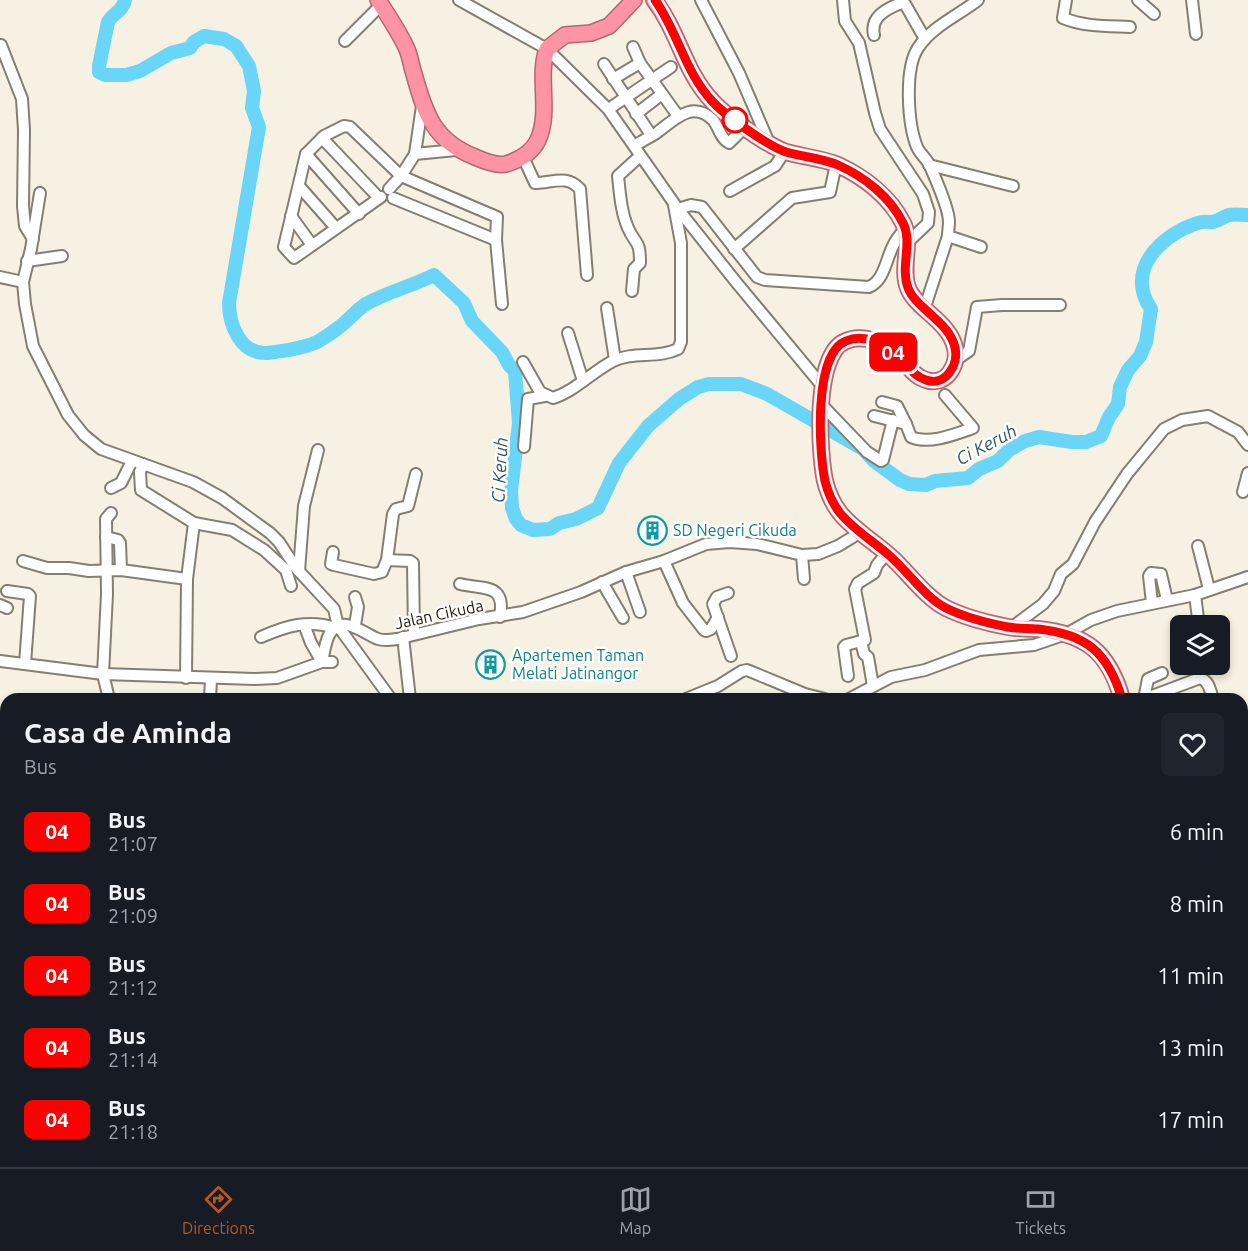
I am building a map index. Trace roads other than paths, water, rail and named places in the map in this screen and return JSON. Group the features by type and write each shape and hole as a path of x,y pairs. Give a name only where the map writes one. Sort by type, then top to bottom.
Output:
{"highway":[{"path":"379,2 407,50 422,106 441,136 456,150 502,165 523,157 535,146 542,128 543,67 547,49 565,35 591,33 609,26 634,0"},
{"path":"654,0 670,22 682,57 713,103 745,128 785,152 836,164 879,191 896,210 906,228 907,285 911,294 949,334 955,347 956,360 951,372 939,381 931,382 912,373 901,358 878,342 856,338 846,340 836,348 827,365 820,438 825,482 831,499 839,511 940,605 967,618 1011,628 1039,629 1066,634 1081,640 1100,653 1114,677 1120,693"}],"street":[{"path":"459,0 547,49 608,109 676,205 824,388"},
{"path":"701,0 739,73 770,144"},
{"path":"843,0 845,21 859,43 880,129 923,194 929,212 928,223 907,243"},
{"path":"925,307 948,236 948,214 929,165 918,148 913,129 910,67 916,50 925,39 978,0"},
{"path":"1066,0 1063,18 1090,25 1130,27"},
{"path":"1138,0 1154,15"},
{"path":"1192,0 1196,34"},
{"path":"345,41 379,2"},
{"path":"874,35 873,25 876,19 898,4 903,4 925,39"},
{"path":"1,45 22,99 24,214 25,226 33,239"},
{"path":"633,47 640,63 678,116"},
{"path":"613,79 640,63"},
{"path":"604,64 651,135"},
{"path":"613,106 671,67"},
{"path":"636,114 662,93"},
{"path":"422,106 415,154 401,176 385,196 294,258 284,248 306,154 322,138 344,126 350,127 401,176 497,217 496,240 502,304"},
{"path":"639,143 687,111 697,112 713,120 724,140 729,143 745,128"},
{"path":"322,138 385,196 496,240"},
{"path":"415,154 456,150"},
{"path":"730,191 775,166 785,152"},
{"path":"306,154 359,214"},
{"path":"632,291 634,269 640,263 640,246 628,229 621,203 618,176 640,156"},
{"path":"523,157 535,183 564,179 580,189 587,275"},
{"path":"734,249 792,198 830,192 836,164"},
{"path":"929,165 1013,186"},
{"path":"299,186 336,228"},
{"path":"40,193 23,282 33,346 68,415 84,435 101,449 193,482 222,498 270,532 299,571 334,609 337,627 386,693"},
{"path":"676,205 702,207 757,277 765,280 869,287 874,285 880,276 893,245 906,228"},
{"path":"523,362 534,384 545,396 553,399 615,360 637,354 671,352 678,349 681,342 681,243 676,205"},
{"path":"291,216 312,245"},
{"path":"948,236 981,247"},
{"path":"27,261 62,256"},
{"path":"0,277 23,282"},
{"path":"956,360 969,351 977,307 1002,304 1060,305"},
{"path":"607,308 615,360"},
{"path":"568,333 582,381"},
{"path":"882,402 897,406 911,437 920,440 944,437 974,428 945,395"},
{"path":"524,447 528,399 545,396"},
{"path":"822,406 867,452 881,461 892,420"},
{"path":"874,416 906,424"},
{"path":"1011,628 1043,604 1053,591 1061,574 1073,564 1095,522 1127,474 1164,429 1182,420 1208,416 1239,432 1248,445"},
{"path":"299,571 304,506 318,450"},
{"path":"111,488 121,483 137,463"},
{"path":"137,463 141,490 194,523 232,530 264,550 286,570 291,586"},
{"path":"1243,492 1248,473"},
{"path":"333,552 331,564 380,574 387,560 393,514 396,509 408,506 416,474"},
{"path":"108,693 103,674 107,594 106,519 111,513"},
{"path":"186,678 187,579 194,523"},
{"name":"Jalan Cikuda","path":"355,625 378,639 388,640 479,619 523,612 712,542 757,544 802,555 818,554 838,546 861,532"},
{"path":"106,537 118,540 120,543 121,570"},
{"path":"1198,546 1209,589"},
{"path":"848,676 844,647 865,640 855,589 858,583 874,573 877,565 887,554"},
{"path":"802,555 804,579"},
{"path":"387,560 413,563 409,636 410,693"},
{"path":"23,561 47,568 69,568 89,572 121,570 187,579"},
{"path":"664,561 683,603 704,630 711,629 718,617"},
{"path":"626,572 640,612"},
{"path":"1152,603 1149,576 1151,573 1161,574 1167,600"},
{"path":"860,693 891,677 925,670 979,650 1034,645 1066,634 1102,616 1194,594 1248,577"},
{"path":"602,582 623,618"},
{"path":"460,584 496,591 502,604 500,617"},
{"path":"7,591 30,596 25,664"},
{"path":"728,593 717,597 713,603 731,656"},
{"path":"1194,594 1197,615"},
{"path":"261,638 296,624 337,627 355,625 358,607 355,597"},
{"path":"305,627 311,643 327,662"},
{"path":"327,662 328,636 337,627"},
{"path":"861,641 864,654 868,657 873,686"},
{"path":"0,661 103,674 211,679 277,678 327,662"},
{"path":"701,693 718,686 742,670 747,670 805,693"},
{"path":"1145,693 1148,679 1162,673"},
{"path":"1160,693 1200,678 1208,684 1211,693"},
{"path":"210,693 211,679"}],"waterway":[{"name":"Ci Keruh","path":"125,0 122,7 108,22 99,72 105,75 126,75 140,71 171,53 190,48 194,42 204,36 224,39 236,46 249,66 254,91 252,108 259,127 229,303 231,320 243,343 249,349 266,353 308,345 333,332 366,304 434,275 464,303 472,321 502,352 515,371 519,423 511,491 512,508 521,525 533,530 550,529 559,523 576,519 598,508 619,463 648,426 679,399 698,387 709,384 741,384 767,394 863,449 874,461 909,484 926,485 935,481 968,478 979,469 998,461 1009,450 1025,441 1039,437 1086,442 1101,436 1109,417 1118,404 1120,387 1128,370 1140,356 1146,342 1151,309 1144,295 1142,281 1151,256 1160,245 1185,228 1229,215 1248,215"}],"place":[{"name":"SD Negeri Cikuda","path":"652,530"},
{"name":"Apartemen Taman Melati Jatinangor","path":"491,664"}]}
